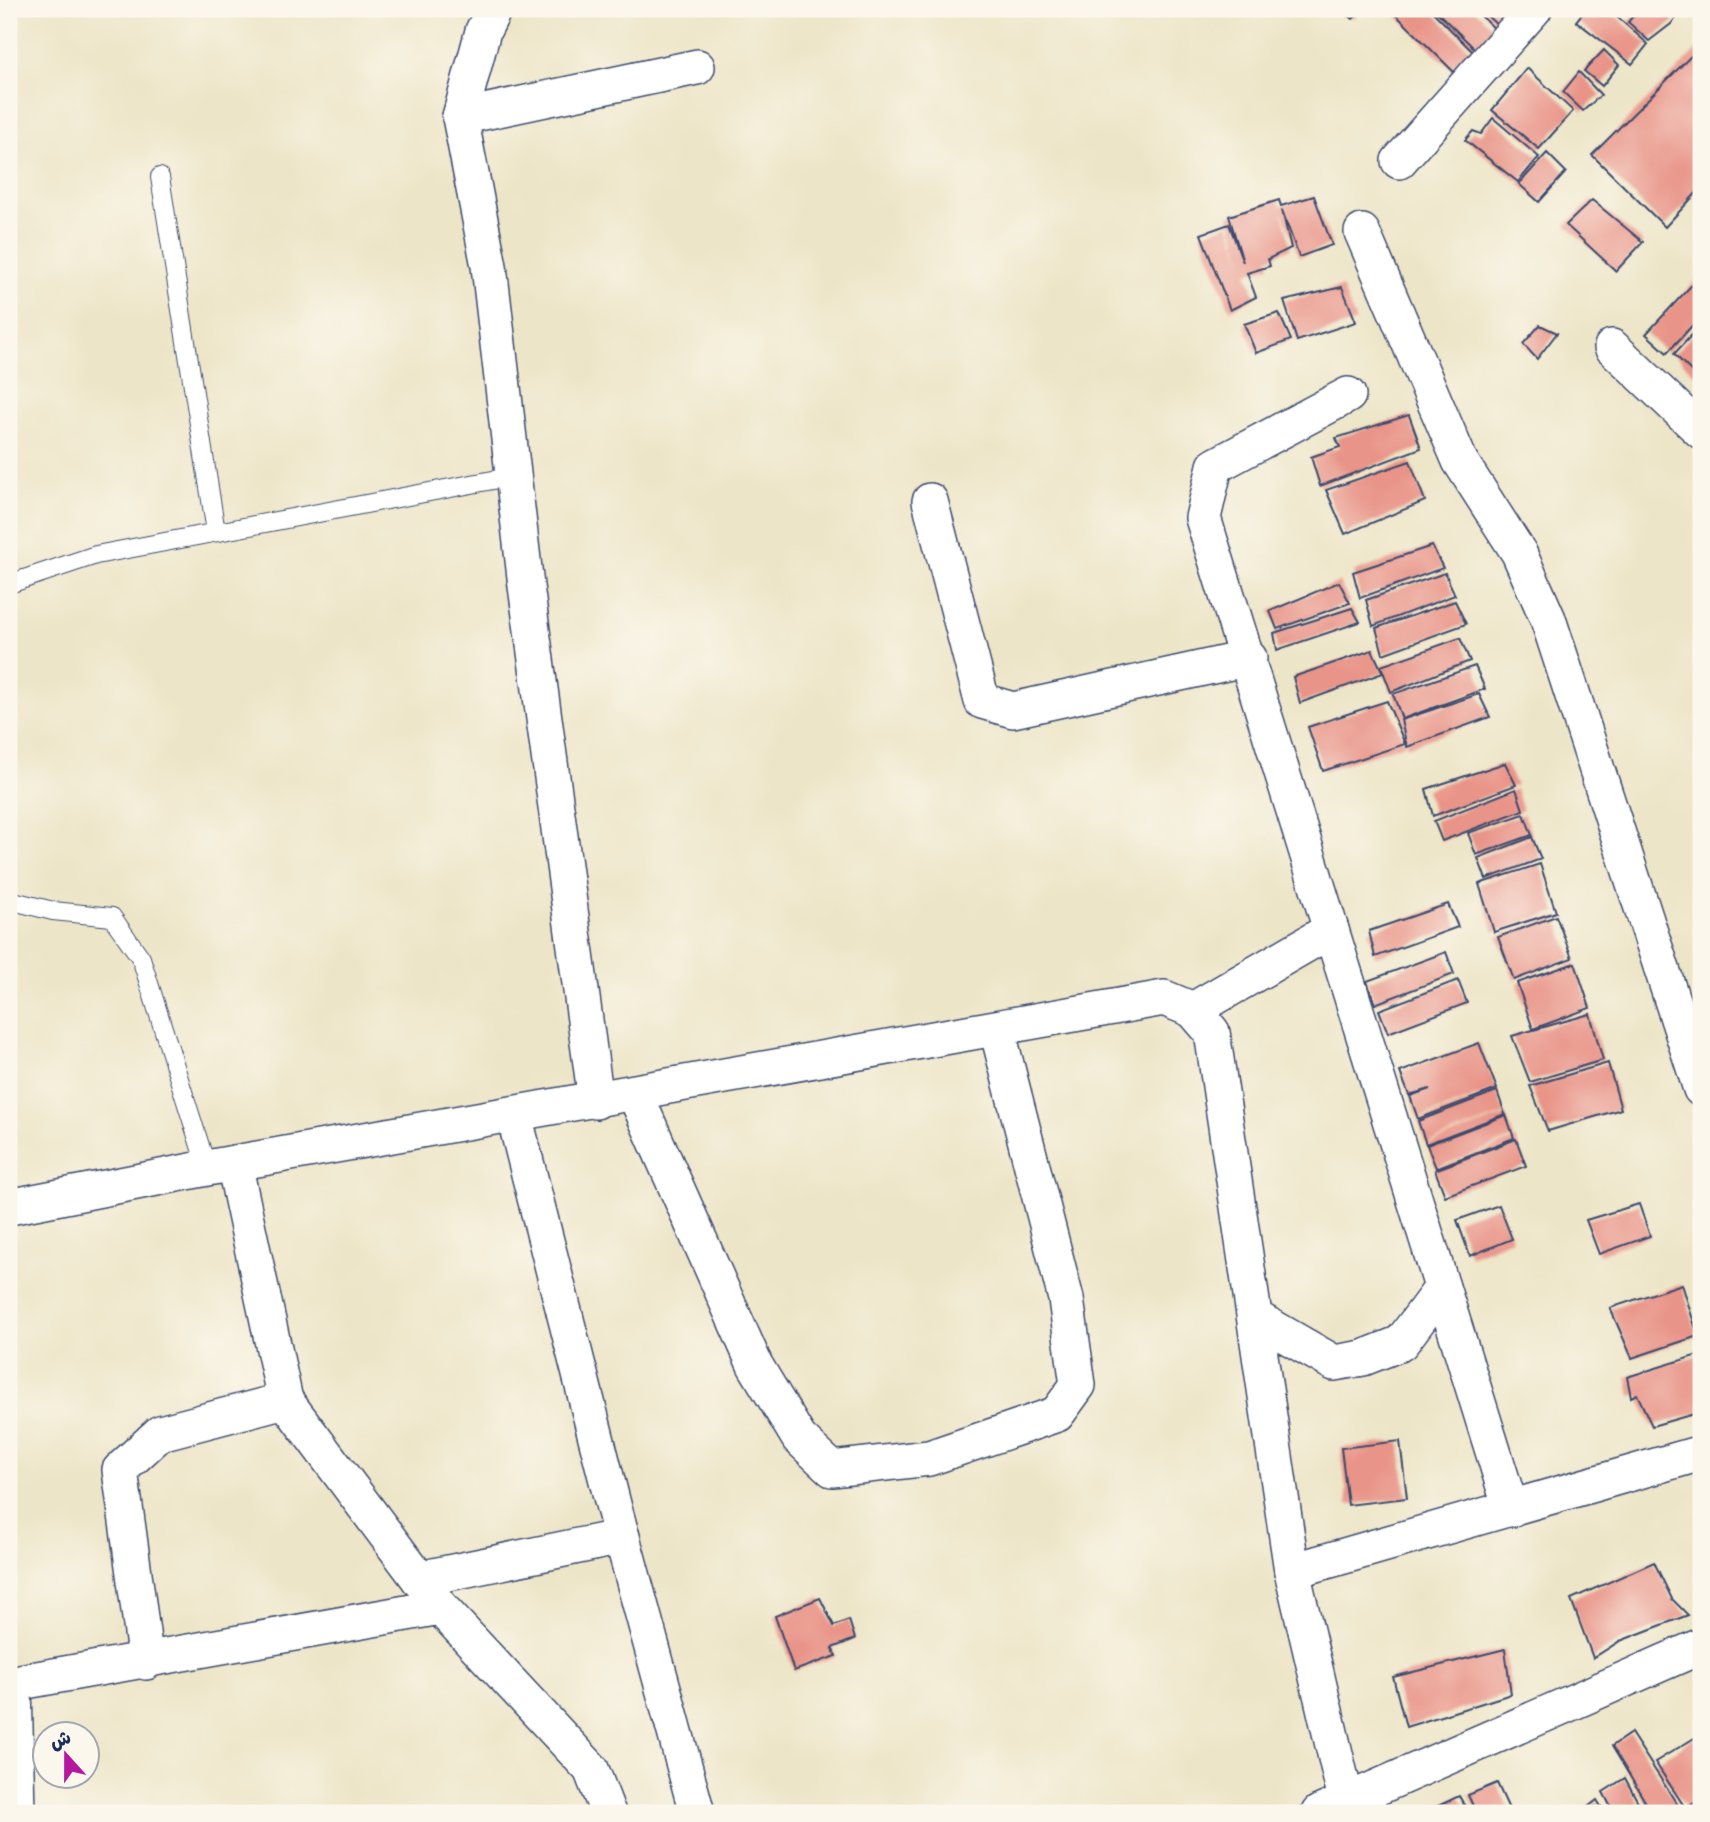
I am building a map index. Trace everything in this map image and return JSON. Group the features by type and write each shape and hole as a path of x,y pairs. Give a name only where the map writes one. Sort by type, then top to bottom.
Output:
{"street":[{"path":"494,9 483,31 460,117 489,266 596,1101"},
{"path":"1398,161 1534,9"},
{"path":"460,117 697,67"},
{"path":"1362,232 1460,461 1518,553 1548,619 1701,1089"},
{"path":"1612,347 1701,431"},
{"path":"1348,395 1215,466 1203,519 1249,658 1511,1509"},
{"path":"930,501 982,701 1013,710 1249,658"},
{"path":"1193,1010 1331,930"},
{"path":"9,1207 221,1166 1164,998 1193,1010 1212,1032 1292,1571 1337,1810 1701,1647"},
{"path":"635,1094 755,1365 799,1438 832,1469 929,1458 1057,1414 1078,1385 1066,1299 997,1029"},
{"path":"514,1115 622,1537 697,1813"},
{"path":"221,1166 285,1400 440,1607 591,1769 608,1813"},
{"path":"1256,1318 1334,1363 1363,1358 1401,1343 1442,1288"},
{"path":"146,1662 120,1470 160,1433 285,1400"},
{"path":"1292,1571 1701,1453"},
{"path":"419,1579 622,1537"},
{"path":"17,1813 11,1684 146,1662 440,1607"}],"lane":[{"path":"160,177 216,532"},
{"path":"9,584 96,555 514,476"},
{"path":"9,900 53,911 112,917 141,958 221,1166"}],"building":[{"path":"1341,9 1363,9 1353,19"},
{"path":"1390,9 1430,9 1478,57 1458,76"},
{"path":"1434,9 1474,9 1499,33 1479,53"},
{"path":"1480,9 1521,9 1501,29"},
{"path":"1586,9 1608,9 1648,44 1632,64 1576,21"},
{"path":"1639,9 1683,9 1671,24 1649,41 1628,22"},
{"path":"1701,46 1701,188 1665,227 1592,155"},
{"path":"1604,50 1619,65 1602,86 1584,71"},
{"path":"1527,68 1573,111 1539,149 1492,110"},
{"path":"1579,72 1601,95 1583,111 1563,92"},
{"path":"1493,118 1539,157 1518,182 1465,140 1473,131 1481,134"},
{"path":"1547,153 1566,172 1539,202 1519,184"},
{"path":"1314,196 1332,245 1299,257 1282,210 1291,248 1268,259 1270,266 1247,273 1256,297 1230,310 1201,234 1229,224 1243,262 1229,216 1279,200 1281,206"},
{"path":"1592,200 1643,242 1616,271 1566,225"},
{"path":"1701,275 1701,316 1667,353 1646,334"},
{"path":"1342,287 1356,322 1297,341 1284,301"},
{"path":"1279,313 1291,340 1256,353 1244,324"},
{"path":"1540,325 1557,333 1537,359 1523,344"},
{"path":"1701,325 1701,366 1694,374 1674,354"},
{"path":"1409,415 1421,448 1320,486 1311,457 1340,447 1336,438"},
{"path":"1410,461 1425,501 1345,534 1326,490"},
{"path":"1432,546 1443,568 1360,598 1353,572"},
{"path":"1445,573 1455,595 1373,626 1366,600"},
{"path":"1339,582 1350,603 1277,629 1270,611"},
{"path":"1455,601 1466,624 1383,654 1376,628"},
{"path":"1352,608 1360,622 1277,650 1274,633"},
{"path":"1460,638 1470,661 1391,692 1381,666"},
{"path":"1372,650 1383,673 1300,703 1293,677"},
{"path":"1475,666 1485,689 1402,719 1393,694"},
{"path":"1479,694 1490,717 1407,747 1401,720"},
{"path":"1387,701 1405,744 1323,771 1308,727"},
{"path":"1505,763 1516,785 1433,816 1426,789"},
{"path":"1516,789 1523,810 1442,841 1434,821"},
{"path":"1524,814 1532,835 1476,855 1468,833"},
{"path":"1532,837 1541,859 1486,879 1478,858"},
{"path":"1540,864 1556,912 1494,932 1479,884"},
{"path":"1448,904 1458,927 1375,957 1369,931"},
{"path":"1556,916 1572,958 1514,980 1498,937"},
{"path":"1446,952 1454,974 1375,1004 1367,981"},
{"path":"1575,963 1590,1008 1533,1029 1517,983"},
{"path":"1458,980 1467,1003 1388,1033 1379,1010"},
{"path":"1590,1014 1603,1060 1530,1082 1512,1036"},
{"path":"1479,1043 1497,1089 1418,1119 1410,1096 1430,1089 1409,1095 1400,1072"},
{"path":"1608,1063 1621,1109 1548,1131 1530,1086"},
{"path":"1497,1091 1505,1114 1426,1144 1418,1121"},
{"path":"1506,1115 1514,1138 1436,1168 1427,1145"},
{"path":"1516,1139 1526,1166 1445,1196 1435,1170"},
{"path":"1639,1204 1650,1236 1599,1254 1586,1220"},
{"path":"1499,1205 1512,1239 1470,1256 1457,1220"},
{"path":"1682,1284 1698,1336 1632,1358 1610,1308"},
{"path":"1701,1354 1701,1412 1652,1426 1637,1394 1631,1397 1627,1377"},
{"path":"1400,1441 1407,1498 1348,1505 1341,1448"},
{"path":"1654,1562 1672,1599 1688,1615 1620,1641 1593,1658 1571,1599"},
{"path":"820,1598 834,1626 849,1620 855,1639 832,1648 836,1656 794,1671 775,1616"},
{"path":"1505,1649 1511,1694 1406,1727 1393,1677"},
{"path":"1631,1733 1677,1804 1666,1813 1652,1813 1612,1746"},
{"path":"1701,1734 1701,1798 1686,1809 1655,1762"},
{"path":"1625,1778 1644,1813 1614,1813 1603,1792"},
{"path":"1497,1783 1510,1811 1476,1813 1468,1795"},
{"path":"1459,1796 1469,1813 1442,1813 1438,1806"},
{"path":"1597,1800 1605,1813 1580,1813"}]}
